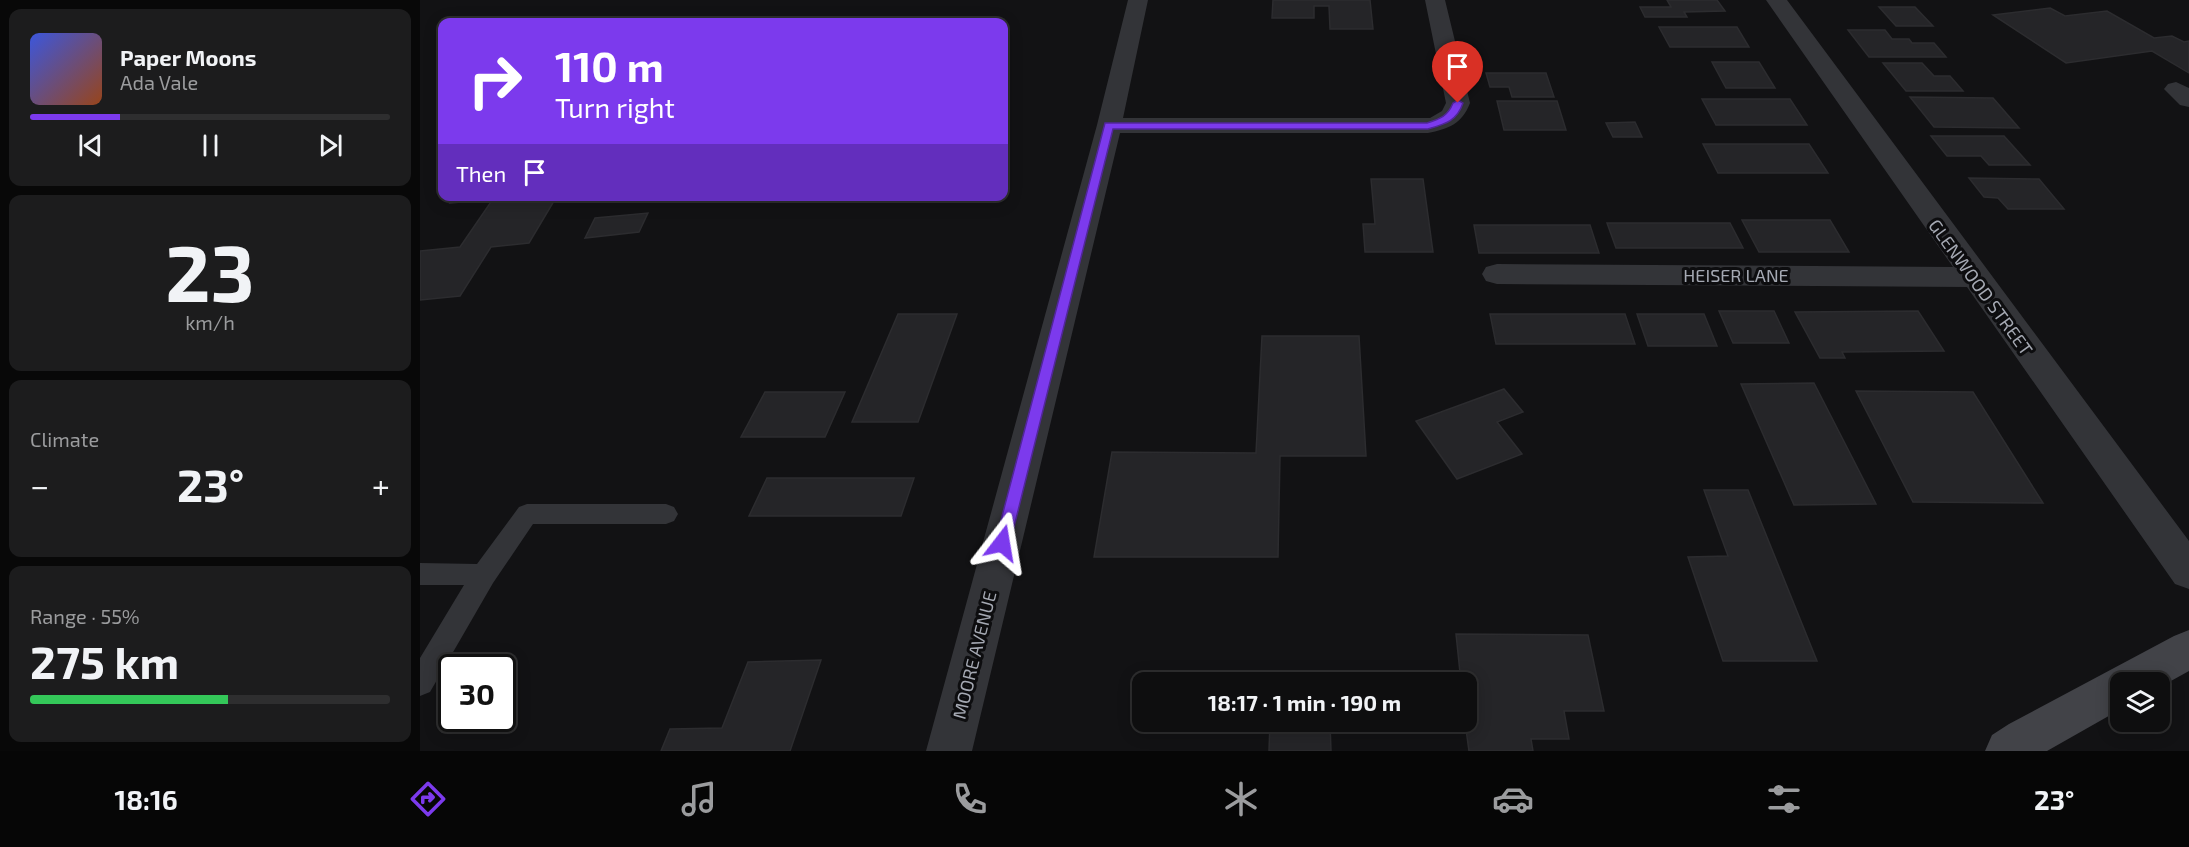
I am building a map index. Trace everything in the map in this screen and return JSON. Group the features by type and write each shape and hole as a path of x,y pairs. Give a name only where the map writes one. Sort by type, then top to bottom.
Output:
{"main road":[{"path":"2146,672 2189,649"},
{"path":"2008,751 2025,739 2110,692"}],"street":[{"name":"MOORE AVENUE","path":"949,751 1109,126 1138,0"},
{"path":"1109,126 1428,126 1444,121 1454,114 1458,103 1435,0"},
{"name":"GLENWOOD STREET","path":"1776,0 2189,572"},
{"name":"HEISER LANE","path":"1497,273 1974,277"}],"lane":[{"path":"420,683 484,575 527,514 666,514"},
{"path":"420,574 484,575"}],"building":[{"path":"1273,0 1370,0 1373,29 1330,29 1329,6 1314,6 1314,18 1272,18"},
{"path":"1667,0 1717,0 1725,11 1684,12 1687,17 1645,17 1640,7 1671,7"},
{"path":"1879,7 1915,7 1933,26 1896,26"},
{"path":"2050,8 2065,16 2107,11 2154,38 2172,36 2184,42 2189,41 2189,73 2152,51 2066,63 1993,15"},
{"path":"1659,27 1737,27 1749,47 1670,47"},
{"path":"1848,30 1885,30 1892,39 1909,39 1912,43 1934,43 1946,57 1869,57"},
{"path":"1712,62 1759,62 1775,88 1726,88"},
{"path":"1883,63 1922,63 1934,76 1950,76 1963,91 1906,91"},
{"path":"1486,73 1546,73 1554,97 1512,97 1509,87 1490,87"},
{"path":"1910,97 1993,98 2019,128 1934,127"},
{"path":"1702,99 1790,99 1807,125 1716,125"},
{"path":"1497,101 1557,101 1566,130 1504,130"},
{"path":"1635,122 1642,137 1613,137 1606,123"},
{"path":"1931,136 2004,136 2030,165 1989,165 1981,156 1947,156"},
{"path":"1703,144 1809,144 1828,173 1718,173"},
{"path":"1969,178 2039,179 2064,209 2008,209 1998,198 1984,197"},
{"path":"1371,179 1423,179 1433,252 1365,252 1363,224 1375,224"},
{"path":"492,201 554,201 529,243 491,247 460,296 420,300 420,251 460,247"},
{"path":"648,213 639,232 585,238 595,218"},
{"path":"1742,220 1830,220 1849,252 1759,252"},
{"path":"1607,223 1730,223 1743,248 1616,248"},
{"path":"1474,225 1590,225 1599,253 1479,253"},
{"path":"1719,311 1774,311 1789,343 1733,343"},
{"path":"1918,311 1944,351 1842,352 1845,358 1820,358 1795,312"},
{"path":"898,314 957,314 918,422 852,422"},
{"path":"1490,314 1625,314 1635,344 1496,344"},
{"path":"1637,314 1704,314 1717,346 1648,346"},
{"path":"1262,336 1359,336 1366,456 1280,456 1278,557 1094,557 1112,452 1256,453"},
{"path":"1814,383 1876,504 1794,505 1741,384"},
{"path":"1504,389 1523,412 1497,422 1522,454 1457,479 1416,421"},
{"path":"1856,391 1973,392 2043,503 1913,502"},
{"path":"765,392 845,392 825,437 741,437"},
{"path":"767,478 914,478 901,516 749,516"},
{"path":"1704,490 1748,490 1817,661 1723,661 1688,557 1728,556"},
{"path":"1456,634 1588,635 1604,711 1564,711 1569,739 1531,739 1533,751 1469,751 1466,732 1477,732 1477,672 1460,672"},
{"path":"821,660 790,751 661,751 670,729 722,728 748,662"},
{"path":"1270,732 1330,732 1331,751 1269,751"}],"route":[{"path":"1002,543 1109,126 1428,126 1444,121 1454,114 1458,103"}]}
